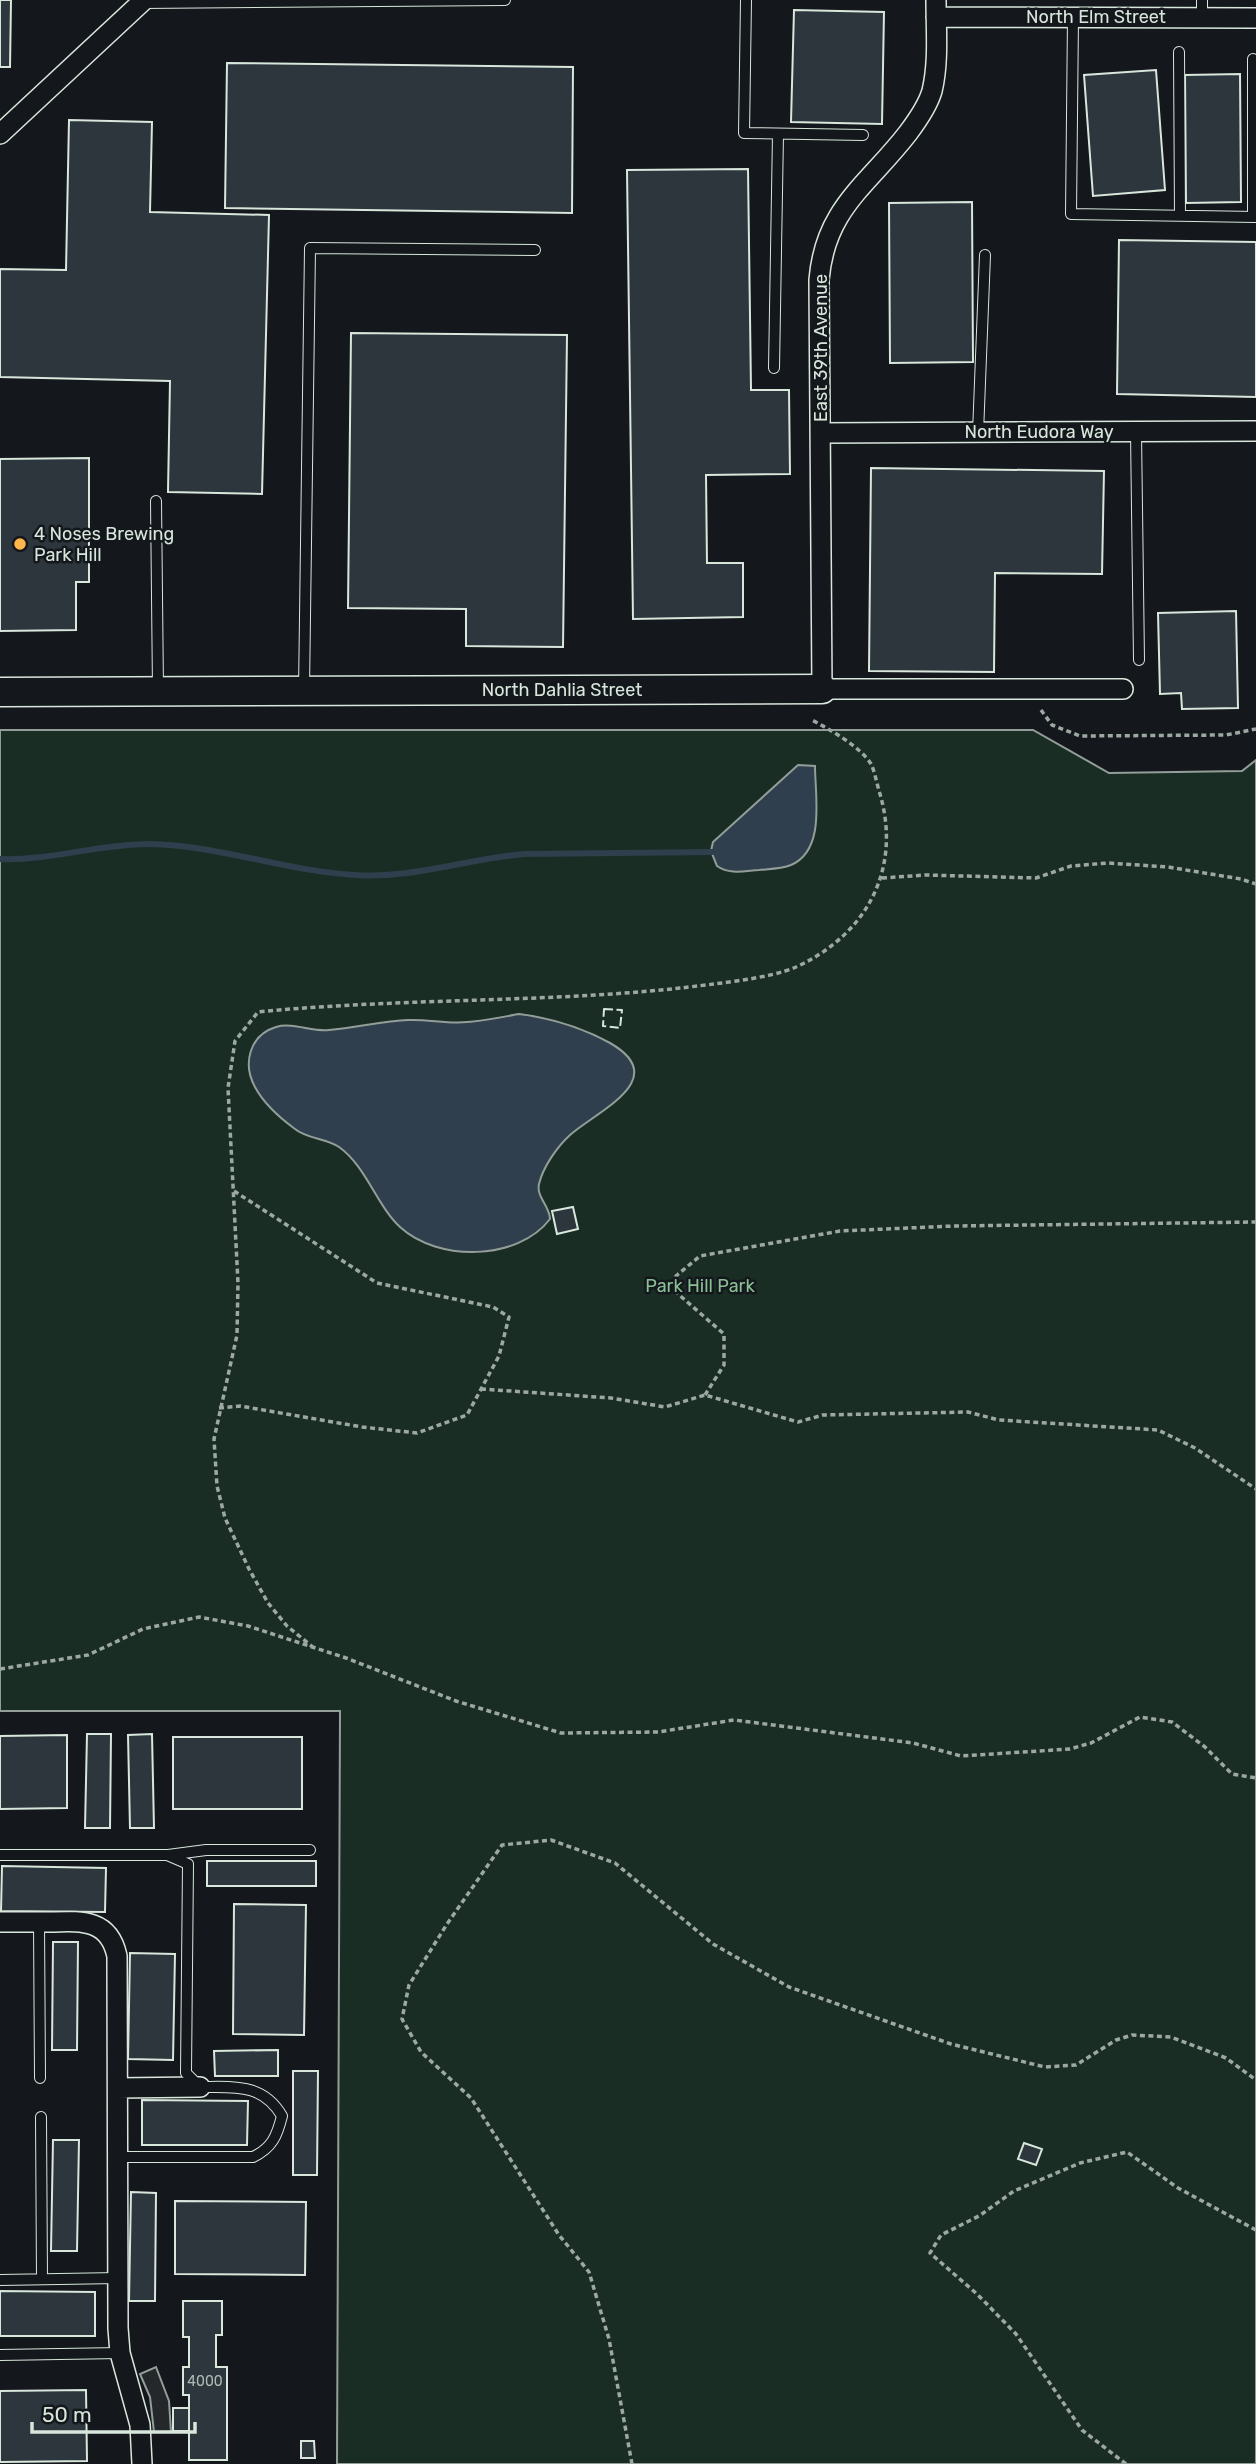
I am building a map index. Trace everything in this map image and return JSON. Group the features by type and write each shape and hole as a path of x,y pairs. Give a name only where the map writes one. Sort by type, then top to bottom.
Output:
{"street":[{"path":"1,132 143,1"},
{"name":"North Elm Street","path":"936,8 1073,17 1202,9 1256,18"},
{"name":"East 39th Avenue","path":"822,689 821,255 830,230 843,208 896,149 923,110 933,82 936,8"},
{"name":"North Eudora Way","path":"822,433 1256,431"},
{"name":"North Dahlia Street","path":"0,692 1124,689"},
{"path":"0,1922 78,1922 96,1926 111,1938 115,1947 120,2353 137,2411 142,2464"},
{"path":"118,2088 200,2087"}],"lane":[{"path":"143,1 505,0"},
{"path":"746,0 744,133 863,135"},
{"path":"1073,17 1072,214 1255,217 1253,59"},
{"path":"1179,52 1180,216"},
{"path":"774,368 778,134"},
{"path":"304,691 310,248 535,250"},
{"path":"978,433 985,255"},
{"path":"1136,432 1139,660"},
{"path":"156,501 158,691"},
{"path":"0,1855 167,1855 206,1850 310,1850"},
{"path":"118,2157 253,2157 265,2151 277,2137 282,2116 275,2103 258,2091 239,2087 200,2087 186,2073 187,1864 167,1855"},
{"path":"39,1922 40,2078"},
{"path":"41,2117 42,2279"},
{"path":"0,2280 118,2278"},
{"path":"0,2354 120,2353"}],"path":[{"path":"1026,689 1052,725 1080,736 1226,735 1256,729"},
{"path":"314,1648 288,1626 268,1603 225,1518 217,1486 214,1438 237,1335 238,1283 228,1088 235,1041 258,1012 338,1004 606,996 774,974 795,968 834,946 864,913 882,878 887,855 885,812 870,763 840,735 812,720"},
{"path":"882,878 926,874 1036,878 1072,866 1108,863 1168,867 1256,884"},
{"path":"219,1408 240,1406 362,1427 417,1433 467,1415 499,1356 509,1317 492,1307 377,1283 234,1191"},
{"path":"705,1395 723,1365 723,1334 677,1293 676,1276 700,1256 840,1231 954,1226 1256,1222"},
{"path":"481,1389 611,1398 665,1407 705,1395 797,1422 823,1415 968,1412 999,1420 1158,1430 1195,1448 1256,1489"},
{"path":"0,1670 88,1655 143,1629 199,1617 248,1626 456,1701 561,1733 658,1732 734,1720 913,1743 961,1756 1070,1749 1091,1743 1140,1717 1172,1722 1205,1747 1233,1774 1256,1778"},
{"path":"632,2464 610,2339 589,2272 559,2235 471,2098 421,2052 402,2019 409,1985 447,1924 502,1845 551,1840 615,1863 713,1944 789,1987 951,2044 1045,2067 1076,2065 1116,2040 1132,2035 1171,2036 1226,2058 1256,2080"},
{"path":"1126,2464 1082,2430 1016,2334 977,2294 930,2253 941,2235 979,2216 1014,2191 1080,2163 1127,2152 1178,2188 1256,2230"}],"green space":[{"name":"Park Hill Park","path":"0,730 1033,730 1109,773 1242,771 1256,760 1256,2464 337,2464 340,1711 0,1711"}],"shaded area":[{"path":"156,2367 169,2401 171,2432 154,2432 150,2397 140,2374"}],"water":[{"path":"798,765 815,766 816,821 810,847 802,858 783,867 743,872 717,866 711,851 713,842"},
{"path":"519,1014 566,1024 599,1037 627,1056 634,1069 632,1082 624,1094 570,1135 547,1164 539,1189 550,1219 536,1233 518,1243 498,1249 456,1251 416,1238 400,1227 348,1155 334,1144 305,1135 289,1125 263,1099 255,1087 249,1069 255,1043 260,1036 276,1027 329,1030 408,1020 473,1021"}],"building":[{"path":"0,0 11,0 10,67 0,67"},
{"path":"794,10 884,12 882,124 791,122"},
{"path":"227,63 573,67 572,213 225,208"},
{"path":"1156,70 1165,190 1093,196 1084,75"},
{"path":"1240,74 1241,202 1186,203 1185,75"},
{"path":"69,120 152,122 150,212 269,215 262,494 168,492 170,381 0,377 0,269 66,270"},
{"path":"748,169 751,390 789,390 790,474 706,475 707,563 743,563 743,617 633,619 627,170"},
{"path":"972,202 973,362 890,363 889,203"},
{"path":"1119,240 1256,242 1256,397 1117,394"},
{"path":"351,333 567,335 563,647 466,646 466,609 348,608"},
{"path":"89,458 89,582 76,582 76,630 0,631 0,459"},
{"path":"871,468 1104,471 1102,574 995,573 994,672 869,671"},
{"path":"1236,611 1238,708 1182,709 1181,693 1160,694 1158,613"},
{"path":"573,1207 578,1229 557,1234 552,1211"},
{"path":"87,1734 111,1734 110,1828 85,1828"},
{"path":"152,1734 154,1828 130,1828 128,1735"},
{"path":"67,1735 67,1808 0,1809 0,1736"},
{"path":"173,1737 302,1737 302,1809 173,1809"},
{"path":"207,1861 316,1861 316,1886 207,1886"},
{"path":"2,1866 106,1868 105,1912 1,1911"},
{"path":"234,1904 306,1905 304,2035 233,2034"},
{"path":"53,1942 78,1942 77,2050 52,2050"},
{"path":"130,1953 175,1954 173,2060 128,2059"},
{"path":"278,2050 278,2076 215,2076 214,2051"},
{"path":"293,2071 318,2071 317,2175 293,2175"},
{"path":"142,2100 248,2101 247,2145 142,2145"},
{"path":"53,2140 79,2140 77,2251 51,2251"},
{"path":"1024,2143 1042,2149 1036,2165 1018,2159"},
{"path":"131,2192 156,2193 155,2301 129,2301"},
{"path":"175,2201 306,2202 305,2275 175,2274"},
{"path":"0,2291 95,2292 95,2336 0,2336"},
{"path":"183,2301 222,2301 222,2335 216,2335 216,2367 227,2367 227,2460 189,2460 189,2395 183,2395 183,2367 189,2367 189,2337 183,2337"},
{"path":"86,2390 87,2461 0,2462 0,2391"},
{"path":"173,2408 189,2408 189,2431 173,2431"},
{"path":"301,2441 314,2441 315,2458 301,2458"}],"waterway":[{"path":"0,859 130,845 175,845 329,873 376,875 524,854 712,852"}],"fence":[{"path":"604,1009 622,1010 620,1028 603,1026 604,1009"}],"place":[{"name":"4 Noses Brewing Park Hill","path":"20,544"}]}
